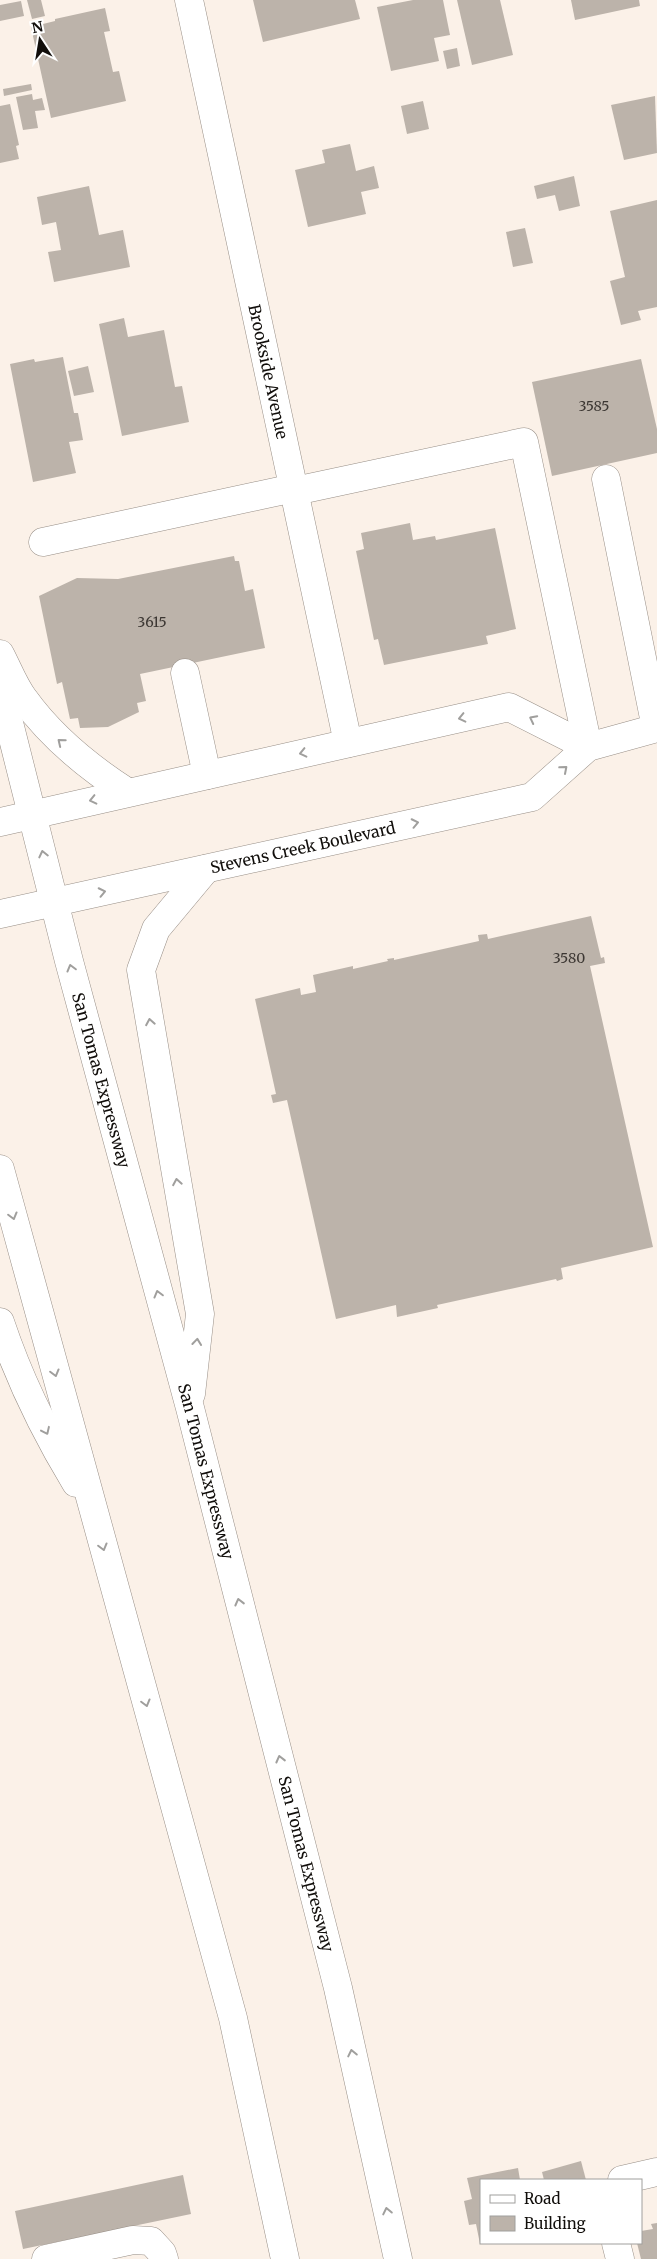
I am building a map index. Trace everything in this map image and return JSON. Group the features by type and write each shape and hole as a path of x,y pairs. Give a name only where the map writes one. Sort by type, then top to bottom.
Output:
{"main road":[{"name":"Brookside Avenue","path":"189,0 348,743"},
{"path":"43,542 524,442 588,747"},
{"path":"606,479 657,728"},
{"path":"0,654 22,698 53,736 98,773 127,792"},
{"path":"185,673 207,775"},
{"name":"San Tomas Expressway","path":"0,687 128,1185 190,1408 338,1988 398,2259"},
{"path":"0,822 509,707 588,747"},
{"name":"Stevens Creek Boulevard","path":"0,914 532,797 588,747 657,728"},
{"path":"190,1408 200,1314 141,970 156,929 206,869"},
{"path":"0,1169 233,2018 285,2259"},
{"path":"0,1322 12,1359 53,1446 93,1511"},
{"path":"626,2179 657,2172"},
{"path":"46,2259 133,2240 151,2241 164,2259"},
{"path":"616,2244 620,2259"}],"building":[{"path":"27,0 41,0 45,16 32,19"},
{"path":"253,0 355,0 360,19 263,42"},
{"path":"413,0 443,0 450,35 434,38 439,61 391,71 377,7"},
{"path":"457,0 500,0 513,55 472,65"},
{"path":"571,0 639,0 640,6 575,20"},
{"path":"21,1 24,16 0,21 0,5"},
{"path":"105,8 110,31 104,32 113,72 119,71 126,101 51,118 31,27 55,21 55,19"},
{"path":"457,48 460,66 447,69 443,51"},
{"path":"31,84 32,90 4,96 3,89"},
{"path":"32,94 33,100 42,98 45,110 35,111 38,128 23,130 16,97"},
{"path":"655,96 657,153 624,160 611,105"},
{"path":"423,101 429,129 407,134 401,106"},
{"path":"10,104 19,145 16,146 19,159 0,163 0,106"},
{"path":"350,144 356,171 374,166 379,188 361,192 366,214 308,227 295,170 325,163 322,150"},
{"path":"574,176 580,206 559,211 555,195 537,199 534,186"},
{"path":"89,186 99,235 123,230 130,267 54,282 48,252 61,250 56,222 42,225 37,197"},
{"path":"657,200 657,307 638,311 641,320 621,325 610,281 625,277 610,211"},
{"path":"525,228 533,263 513,267 506,232"},
{"path":"124,318 128,337 164,330 175,387 182,386 189,422 122,436 99,324"},
{"path":"63,357 74,413 78,413 83,440 69,442 76,473 33,482 10,364 34,359 35,362"},
{"path":"641,359 657,429 657,453 552,476 532,382"},
{"path":"88,366 94,392 74,396 68,371"},
{"path":"410,523 413,540 435,536 436,540 495,528 516,629 486,636 488,644 384,665 378,639 374,640 356,551 364,549 361,533"},
{"path":"234,556 235,561 239,561 245,591 253,589 265,648 140,674 146,701 137,703 139,712 108,727 80,728 78,718 70,719 62,682 57,684 39,596 77,578 118,579"},
{"path":"591,916 601,958 604,957 605,963 590,966 653,1247 561,1268 563,1279 557,1281 556,1279 437,1305 438,1308 397,1317 396,1305 336,1319 287,1100 273,1103 271,1095 276,1094 255,999 300,988 301,995 316,992 313,975 353,966 353,969 388,961 387,959 394,958 394,960 479,941 478,935 487,934 488,939"},
{"path":"581,2161 586,2179 544,2179 542,2172"},
{"path":"518,2168 520,2179 480,2179 480,2244 476,2224 469,2225 464,2201 472,2199 467,2178"},
{"path":"183,2175 191,2214 23,2249 15,2211"},
{"path":"657,2223 657,2259 641,2259 637,2244 642,2244 642,2231 653,2229 651,2224"}]}
